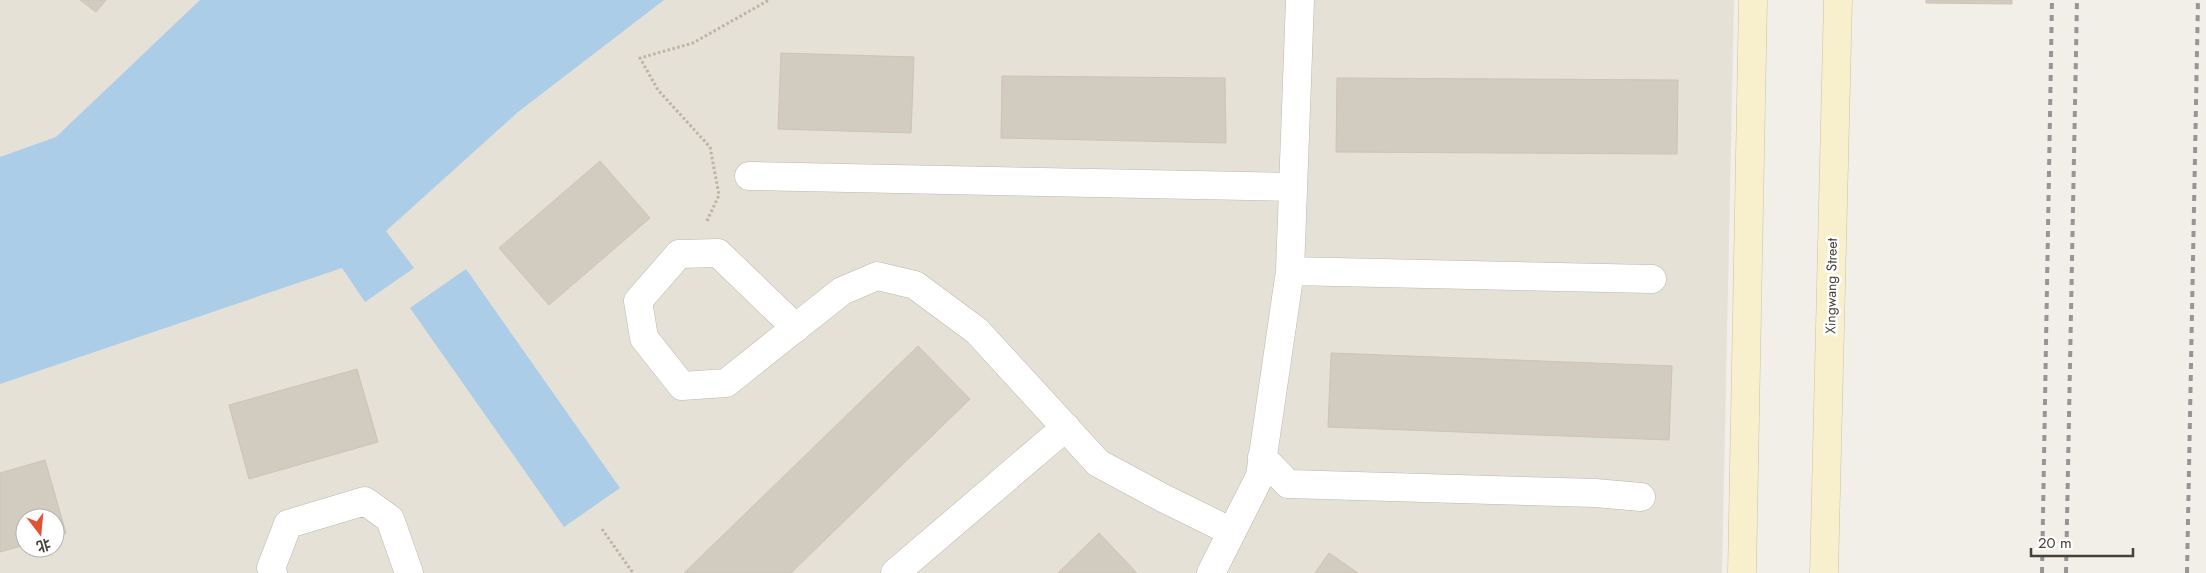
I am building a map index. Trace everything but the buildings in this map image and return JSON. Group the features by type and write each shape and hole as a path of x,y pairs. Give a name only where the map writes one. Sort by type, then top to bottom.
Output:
{"main road":[{"path":"1742,573 1753,0"},
{"name":"Xingwang Street","path":"1824,573 1838,0"}],"street":[{"path":"1211,573 1260,476 1290,271 1300,0"},
{"path":"749,176 1293,187"},
{"path":"796,328 718,253 679,254 638,301 644,338 682,386 726,383 796,328 842,291 877,276 914,285 977,331 1098,463 1232,532"},
{"path":"1290,271 1652,280"},
{"path":"895,573 1066,427"},
{"path":"1262,457 1288,484 1585,493 1641,497"},
{"path":"272,573 271,568 288,524 365,501 390,519 409,573"}],"path":[{"path":"693,254 719,195 710,147 658,90 640,58 693,43 769,0"},
{"path":"602,529 633,573"}],"shaded area":[{"path":"0,0 1734,0 1722,573 0,573"}],"water":[{"path":"200,0 664,0 518,112 386,231 414,268 365,302 342,268 0,384 0,157 56,137"},
{"path":"466,269 620,488 564,527 410,308"}],"railway":[{"path":"2042,573 2052,0"},
{"path":"2066,573 2077,0"},
{"path":"2187,573 2198,0"}]}
